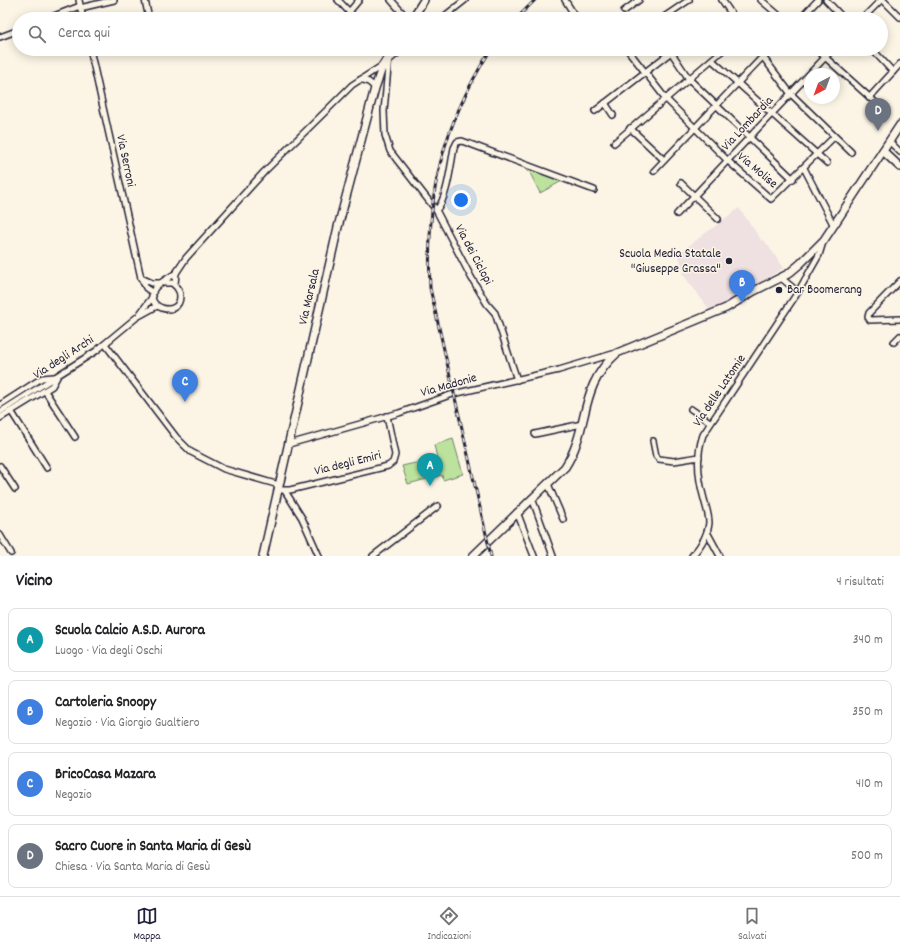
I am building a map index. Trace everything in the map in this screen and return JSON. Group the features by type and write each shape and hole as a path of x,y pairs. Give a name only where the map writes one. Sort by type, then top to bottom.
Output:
{"street":[{"path":"62,12 80,4 114,0"},
{"path":"145,0 148,12"},
{"path":"338,0 349,12 359,0"},
{"path":"390,0 401,12"},
{"path":"416,12 424,0"},
{"path":"450,12 465,0"},
{"path":"565,0 572,12"},
{"path":"624,11 640,0"},
{"path":"672,12 690,0"},
{"path":"722,0 730,12"},
{"path":"761,0 775,12"},
{"path":"807,12 818,0"},
{"path":"826,0 837,12"},
{"path":"869,12 882,0 900,18"},
{"path":"0,37 12,33"},
{"name":"Via Serroni","path":"92,56 141,278 146,288 153,294"},
{"name":"Via Marsala","path":"263,556 281,489 288,444 338,228 375,88 383,65 389,56"},
{"name":"Via dei Ciclopi","path":"390,56 384,110 385,135 390,151 436,210 471,277 487,304 495,313 517,380"},
{"name":"Via Molise","path":"633,56 666,99 728,161 771,199 834,137"},
{"path":"595,111 665,56"},
{"path":"676,56 689,78 793,179"},
{"path":"614,142 716,56"},
{"path":"654,171 763,56 791,94 851,152"},
{"path":"878,56 893,72"},
{"path":"825,58 886,112"},
{"name":"Via Lombardia","path":"677,214 825,58"},
{"path":"712,60 827,163"},
{"path":"869,98 900,64"},
{"path":"141,278 152,283 161,283 168,282 175,285 179,290 180,296 177,304 169,309 163,309 157,306 153,294 161,283 176,273 192,252 264,172 358,80 383,65"},
{"path":"358,80 371,82 375,88"},
{"path":"605,103 613,115"},
{"path":"473,556 516,512 548,484 570,458 574,451 590,392 598,373 617,353 726,308 800,264 824,240 833,224 900,125"},
{"path":"630,128 664,160"},
{"path":"436,210 444,196 454,148 457,142 462,141 594,190"},
{"path":"889,141 900,152"},
{"path":"883,151 900,166"},
{"path":"804,168 833,224"},
{"path":"680,183 718,219"},
{"name":"Via delle Latomie","path":"707,532 708,516 701,486 699,446 710,422 751,365 798,292 819,255 824,240"},
{"path":"175,285 176,273"},
{"path":"780,277 798,292"},
{"path":"900,281 869,313 868,316 870,320 900,319"},
{"name":"Via degli Archi","path":"138,317 153,294"},
{"name":"Via degli Archi","path":"0,412 105,344 138,317 157,306"},
{"path":"894,342 900,336"},
{"path":"105,344 176,437 191,452 224,469 281,489 302,518 319,556"},
{"name":"Via Madonie","path":"288,444 387,416 453,394 559,370 617,353"},
{"path":"0,418 52,386 57,376"},
{"path":"0,405 42,378 57,376"},
{"path":"45,391 76,437"},
{"path":"691,409 710,422"},
{"path":"11,411 47,468"},
{"name":"Via degli Emiri","path":"281,489 388,466 393,462 395,455 387,416"},
{"path":"535,434 582,424"},
{"path":"653,442 656,456 659,459 674,461 699,457"},
{"path":"0,466 15,489"},
{"path":"548,484 563,519"},
{"path":"532,498 553,556"},
{"path":"373,556 438,506"},
{"path":"516,512 534,556"},
{"path":"692,556 707,532 720,556"},
{"path":"0,536 11,553"}],"shaded area":[{"name":"Scuola Media Statale \"Giuseppe Grassa\"","path":"739,208 762,241 764,240 784,268 727,302 709,309 682,273 684,272 678,254"}],"green space":[{"path":"525,168 562,181 540,193 530,173"},
{"path":"453,439 463,474 443,480 442,475 408,484 402,466 437,458 434,445"}],"railway":[{"path":"523,12 535,0"},
{"path":"487,56 460,107 440,163 434,192 429,254 430,288 491,556"}],"place":[{"name":"Sacro Cuore in Santa Maria di Gesù","path":"878,131"},
{"name":"Scuola Media Statale \"Giuseppe Grassa\"","path":"729,261"},
{"name":"Bar Boomerang","path":"779,290"},
{"name":"Cartoleria Snoopy","path":"742,303"},
{"name":"BricoCasa Mazara","path":"185,402"},
{"name":"Scuola Calcio A.S.D. Aurora","path":"430,486"}]}
